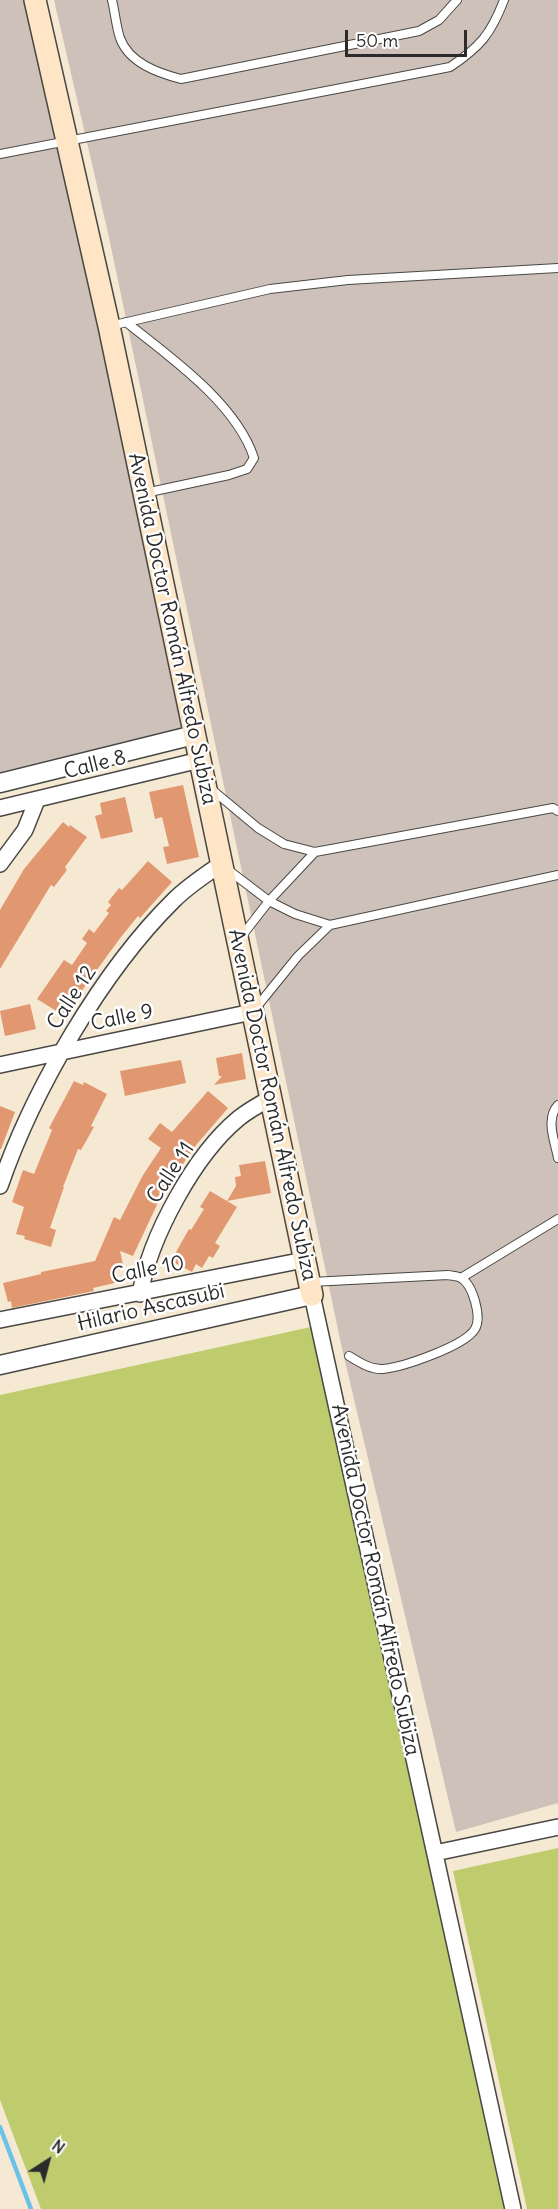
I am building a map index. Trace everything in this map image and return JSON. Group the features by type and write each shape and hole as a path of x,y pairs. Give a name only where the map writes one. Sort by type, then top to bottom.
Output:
{"main road":[{"name":"Avenida Doctor Román Alfredo Subiza","path":"35,0 66,140 118,324 144,493 311,1289"}],"street":[{"path":"0,783 194,735"},
{"name":"Calle 8","path":"0,808 200,760"},
{"path":"0,864 25,830 37,800"},
{"name":"Calle 12","path":"0,1186 7,1164 37,1099 62,1052 122,960 160,914 197,880 221,864"},
{"name":"Calle 9","path":"0,1065 252,1012"},
{"name":"Calle 11","path":"140,1294 144,1270 151,1252 164,1222 188,1180 210,1149 238,1119 271,1098"},
{"name":"Calle 10","path":"0,1320 304,1260"},
{"name":"Hilario Ascasubi","path":"0,1365 311,1289"},
{"name":"Avenida Doctor Román Alfredo Subiza","path":"311,1289 513,2209"},
{"path":"435,1853 558,1827"}],"lane":[{"path":"112,0 121,40 137,61 158,73 181,79 419,31 440,20 457,0"},
{"path":"0,154 450,67 472,52 494,26 504,0"},
{"path":"118,324 270,289 348,280 558,268"},
{"path":"118,324 177,363 224,408 249,444 254,458 247,469 229,475 144,493"},
{"path":"204,784 258,828 284,844 315,852 553,808 558,811"},
{"path":"238,942 269,901 315,852"},
{"path":"221,864 269,901 295,914 330,925 558,875"},
{"path":"252,1012 298,956 330,925"},
{"path":"558,1105 555,1108 551,1125 558,1158"},
{"path":"461,1278 558,1219"},
{"path":"311,1289 448,1275 461,1278 470,1288 476,1304 477,1320 475,1329 462,1340 437,1354 382,1369 363,1365 349,1356"}],"shaded area":[{"path":"0,0 35,0 194,735 0,783"},
{"path":"54,0 558,0 558,1803 456,1832 341,1344 108,233"}],"green space":[{"path":"311,1327 506,2209 41,2209 0,2100 0,1395"},
{"path":"558,1848 558,2209 527,2209 453,1871"}],"building":[{"path":"183,785 199,857 167,864 163,847 169,846 162,817 155,819 149,792"},
{"path":"125,797 133,832 101,839 95,816 102,814 100,803"},
{"path":"63,822 87,837 65,867 67,870 54,887 51,885 0,969 0,910 24,869"},
{"path":"148,861 172,882 140,918 138,916 121,937 85,986 66,1017 37,999 64,960 72,965 87,943 82,939 89,929 94,933 109,913 106,911 111,905 108,902 119,888 122,890"},
{"path":"30,1004 36,1029 5,1036 0,1011"},
{"path":"242,1053 246,1079 214,1085 222,1076 219,1076 216,1058"},
{"path":"181,1060 186,1083 125,1096 120,1071"},
{"path":"74,1081 83,1085 84,1082 107,1094 91,1126 94,1127 81,1150 78,1149 63,1187 50,1228 56,1230 51,1247 24,1239 25,1236 16,1234 24,1207 12,1202 23,1170 34,1174 52,1130 49,1128"},
{"path":"208,1091 228,1108 197,1144 162,1194 133,1256 120,1251 124,1269 116,1270 119,1282 93,1288 94,1291 12,1308 3,1283 41,1274 41,1272 95,1261 114,1217 120,1220 143,1175 161,1148 148,1139 160,1123 172,1132"},
{"path":"0,1106 15,1112 1,1149 0,1149"},
{"path":"265,1161 271,1193 227,1201 236,1186 235,1177 241,1176 239,1165"},
{"path":"210,1191 237,1207 215,1243 220,1246 213,1258 209,1256 202,1268 196,1264 192,1272 171,1261 189,1229 191,1230 204,1209 200,1207"}],"waterway":[{"path":"0,2127 31,2209"}]}
